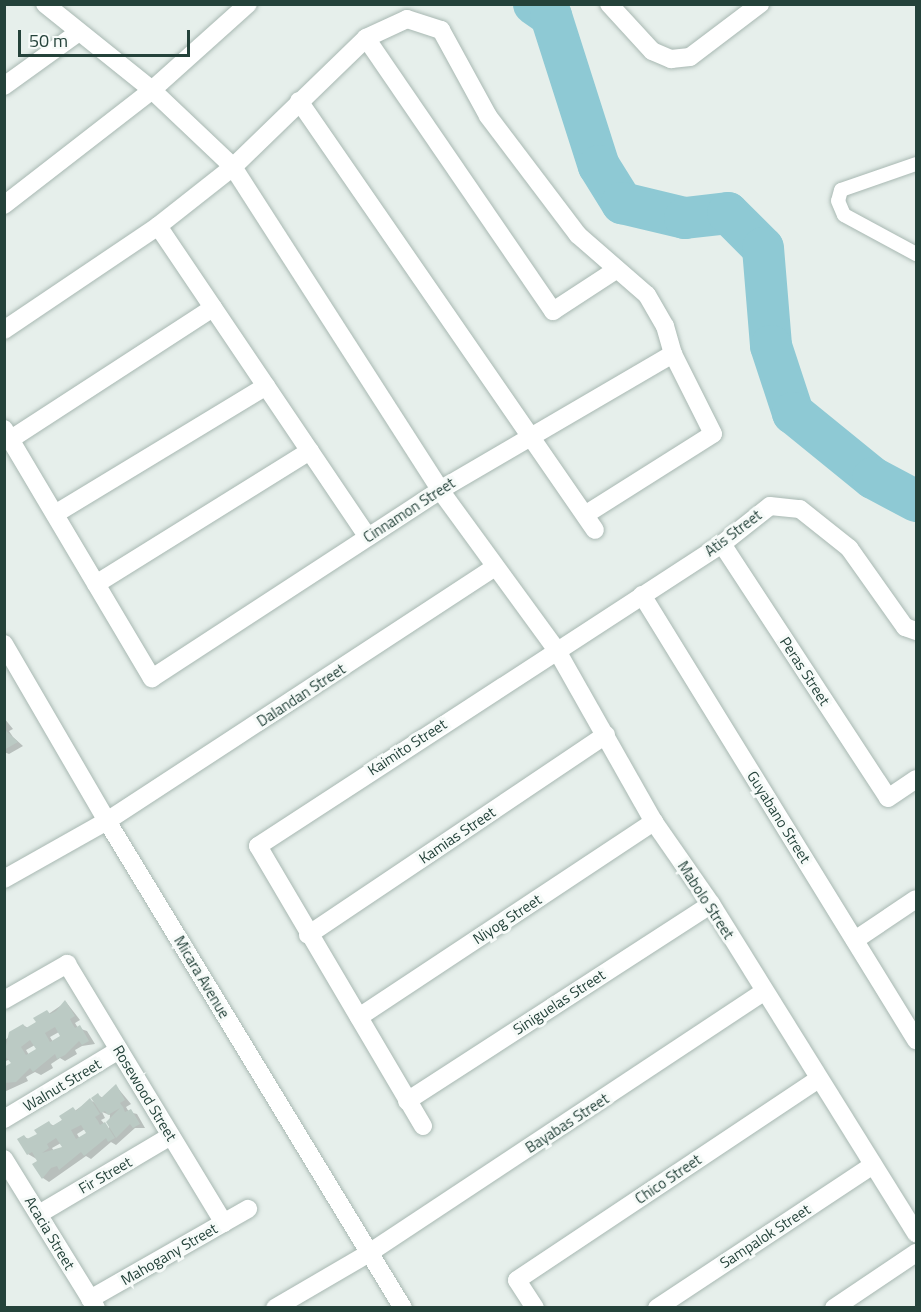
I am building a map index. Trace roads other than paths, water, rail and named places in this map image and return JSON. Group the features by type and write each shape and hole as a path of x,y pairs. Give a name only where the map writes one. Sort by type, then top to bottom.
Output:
{"street":[{"name":"Mabolo Street","path":"45,4 152,90 233,167 440,490 494,568 556,649 654,822 711,904 764,993 916,1233"},
{"path":"4,205 152,90 248,4"},
{"path":"609,4 652,51 671,59 690,57 753,7"},
{"path":"4,330 158,226 233,167 299,101 366,38 407,19 441,30 488,116 578,235 647,295 665,326 673,354 712,434 590,522 299,101"},
{"path":"4,86 79,32"},
{"path":"366,38 553,311 616,270"},
{"path":"158,226 368,537"},
{"path":"213,308 8,434 96,584 310,451"},
{"name":"Cinnamon Street","path":"96,584 152,678 440,490 673,354"},
{"path":"55,514 266,386"},
{"name":"Atis Street","path":"556,649 722,544 770,506 800,509 849,548 905,627 916,631"},
{"name":"Peras Street","path":"722,544 888,798 916,779"},
{"name":"Dalandan Street","path":"4,879 107,821 494,568"},
{"name":"Guyabano Street","path":"642,595 855,940 912,1021 916,1040"},
{"name":"Micara Avenue","path":"4,644 107,821 404,1308"},
{"name":"Kaimito Street","path":"308,935 258,846 556,649"},
{"name":"Kamias Street","path":"308,935 606,735"},
{"name":"Niyog Street","path":"359,1017 654,822"},
{"path":"855,940 916,899"},
{"name":"Siniguelas Street","path":"407,1101 711,904"},
{"path":"308,935 423,1126"},
{"name":"Rosewood Street","path":"4,1000 67,964 224,1223"},
{"name":"Bayabas Street","path":"275,1308 369,1252 764,993"},
{"name":"Walnut Street","path":"4,1119 119,1050"},
{"name":"Chico Street","path":"535,1308 517,1280 818,1079"},
{"name":"Fir Street","path":"39,1214 171,1136"},
{"name":"Acacia Street","path":"4,1159 93,1303"},
{"name":"Sampalok Street","path":"657,1308 873,1165"},
{"name":"Mahogany Street","path":"93,1303 248,1209"},
{"path":"834,1308 916,1253"}],"lane":[{"path":"916,164 841,190 838,201 844,215 916,254"}],"waterway":[{"path":"534,4 551,16 599,166 622,203 685,218 728,213 763,248 771,346 793,413 873,478 916,501"}]}
